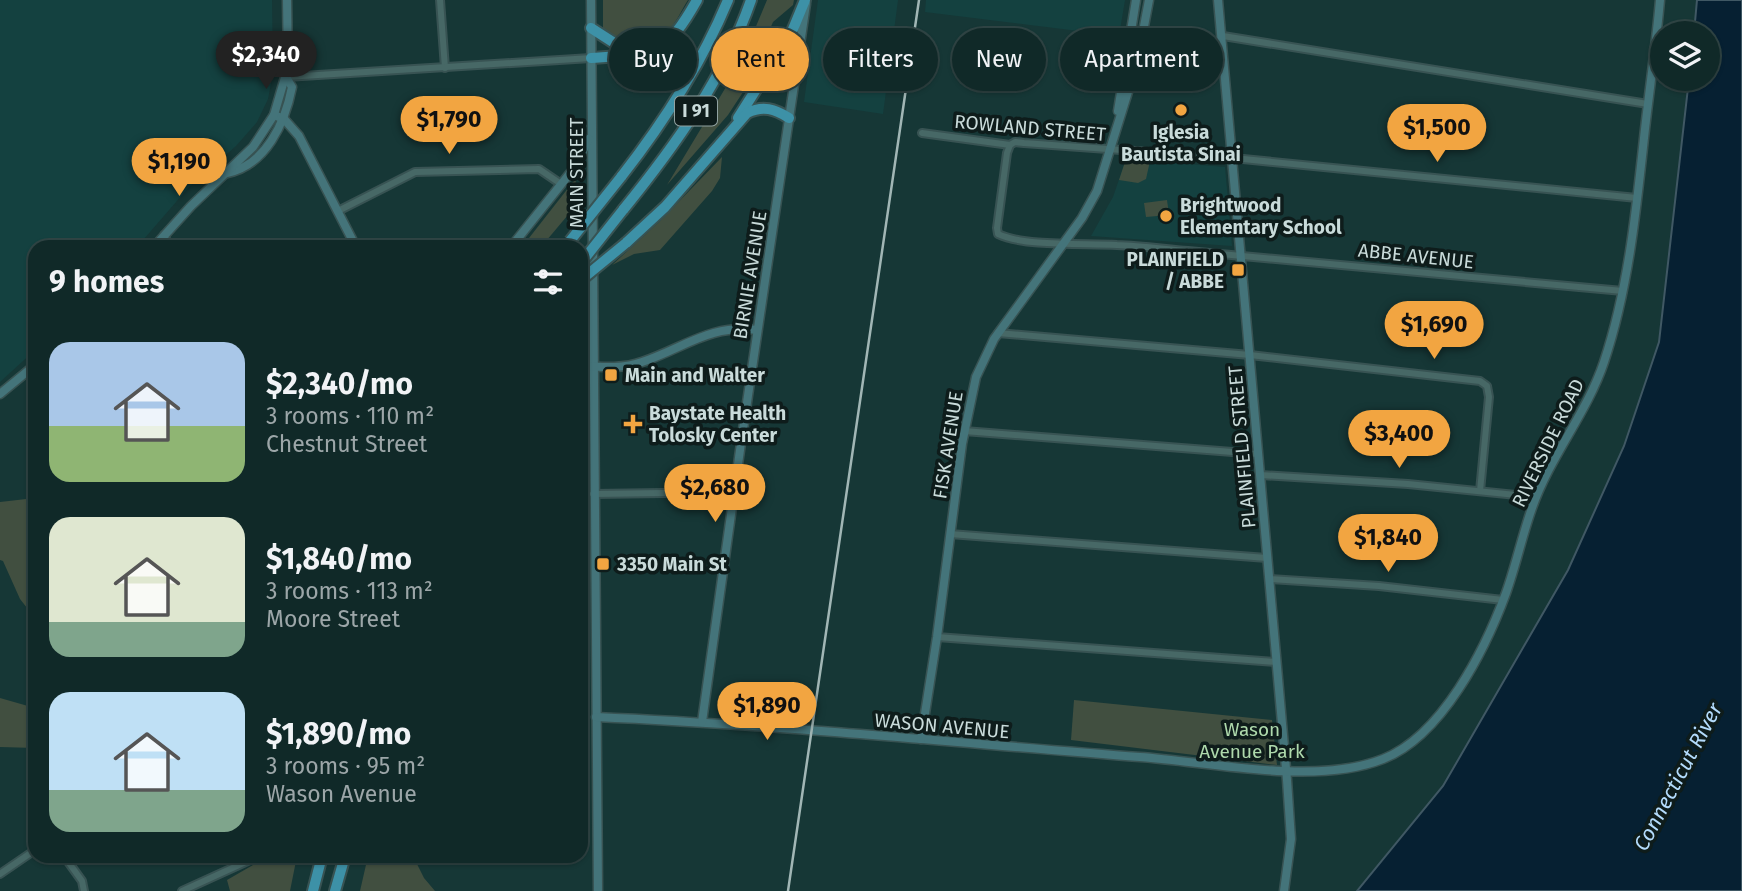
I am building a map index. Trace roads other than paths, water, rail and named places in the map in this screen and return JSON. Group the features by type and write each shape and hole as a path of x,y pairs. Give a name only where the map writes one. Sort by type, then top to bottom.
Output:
{"highway":[{"path":"680,28 697,0"},
{"name":"I 91","path":"571,240 679,97 706,49 728,0"},
{"name":"I 91","path":"588,254 669,151 699,106 727,56 751,0"},
{"path":"712,155 791,34 806,0"},
{"path":"591,27 609,39"},
{"path":"591,58 609,57"},
{"path":"588,274 665,208 736,123 750,111 769,108 789,118"},
{"path":"313,891 320,863"},
{"path":"336,891 343,863"}],"street":[{"path":"160,240 253,146 274,115 286,77 289,47 287,0"},
{"path":"440,0 445,68"},
{"name":"MAIN STREET","path":"591,0 598,891"},
{"name":"BIRNIE AVENUE","path":"702,722 806,0"},
{"name":"FISK AVENUE","path":"1111,151 1136,0"},
{"name":"FISK AVENUE","path":"921,739 964,431 976,377 998,333 1063,244 1101,182 1138,63 1149,0"},
{"name":"PLAINFIELD STREET","path":"1218,0 1222,28"},
{"name":"RIVERSIDE ROAD","path":"1286,771 1348,768 1384,759 1422,735 1437,719 1458,688 1492,625 1503,600 1536,497 1599,374 1623,290 1637,198 1660,0"},
{"path":"1223,36 1648,104"},
{"name":"PLAINFIELD STREET","path":"1223,36 1291,839 1284,891"},
{"path":"286,77 591,58"},
{"path":"227,173 240,171 255,159 273,138 284,119 292,88 286,77"},
{"path":"274,115 284,119 299,136 352,240"},
{"path":"517,240 580,160 592,133"},
{"name":"ROWLAND STREET","path":"922,133 1010,145 1015,142 1233,158 1637,198"},
{"name":"ABBE AVENUE","path":"1010,145 999,201 997,228 998,234 1007,237 1063,244 1118,245 1241,255 1623,290"},
{"path":"338,211 415,172 539,169 561,184"},
{"path":"164,235 166,240"},
{"path":"588,367 642,362 720,330 757,330"},
{"path":"998,333 1250,355 1475,379 1485,383 1489,401 1480,491"},
{"path":"0,394 28,371"},
{"path":"964,431 1258,454"},
{"path":"1260,475 1536,497"},
{"path":"593,494 734,492"},
{"path":"950,534 1267,558"},
{"path":"1269,579 1380,586 1503,600"},
{"path":"937,636 1276,662"},
{"name":"WASON AVENUE","path":"596,717 702,722 921,739 1286,771"},
{"path":"0,874 28,855"},
{"path":"69,863 82,881 84,891"},
{"path":"182,891 241,863"}],"water":[{"name":"Connecticut River","path":"1697,0 1742,0 1742,891 1357,891 1443,786 1568,570 1624,446 1659,342 1688,91 1720,91 1720,21 1695,21"}],"railway":[{"path":"788,891 919,0"}],"place":[{"name":"Iglesia Bautista Sinai","path":"1181,110"},
{"name":"Brightwood Elementary School","path":"1166,216"},
{"name":"PLAINFIELD / ABBE","path":"1238,270"},
{"name":"Main and Walter","path":"611,375"},
{"name":"Baystate Health Tolosky Center","path":"633,424"},
{"name":"3350 Main St","path":"603,564"}],"park label":[{"name":"Wason Avenue Park","path":"1252,740"}]}
